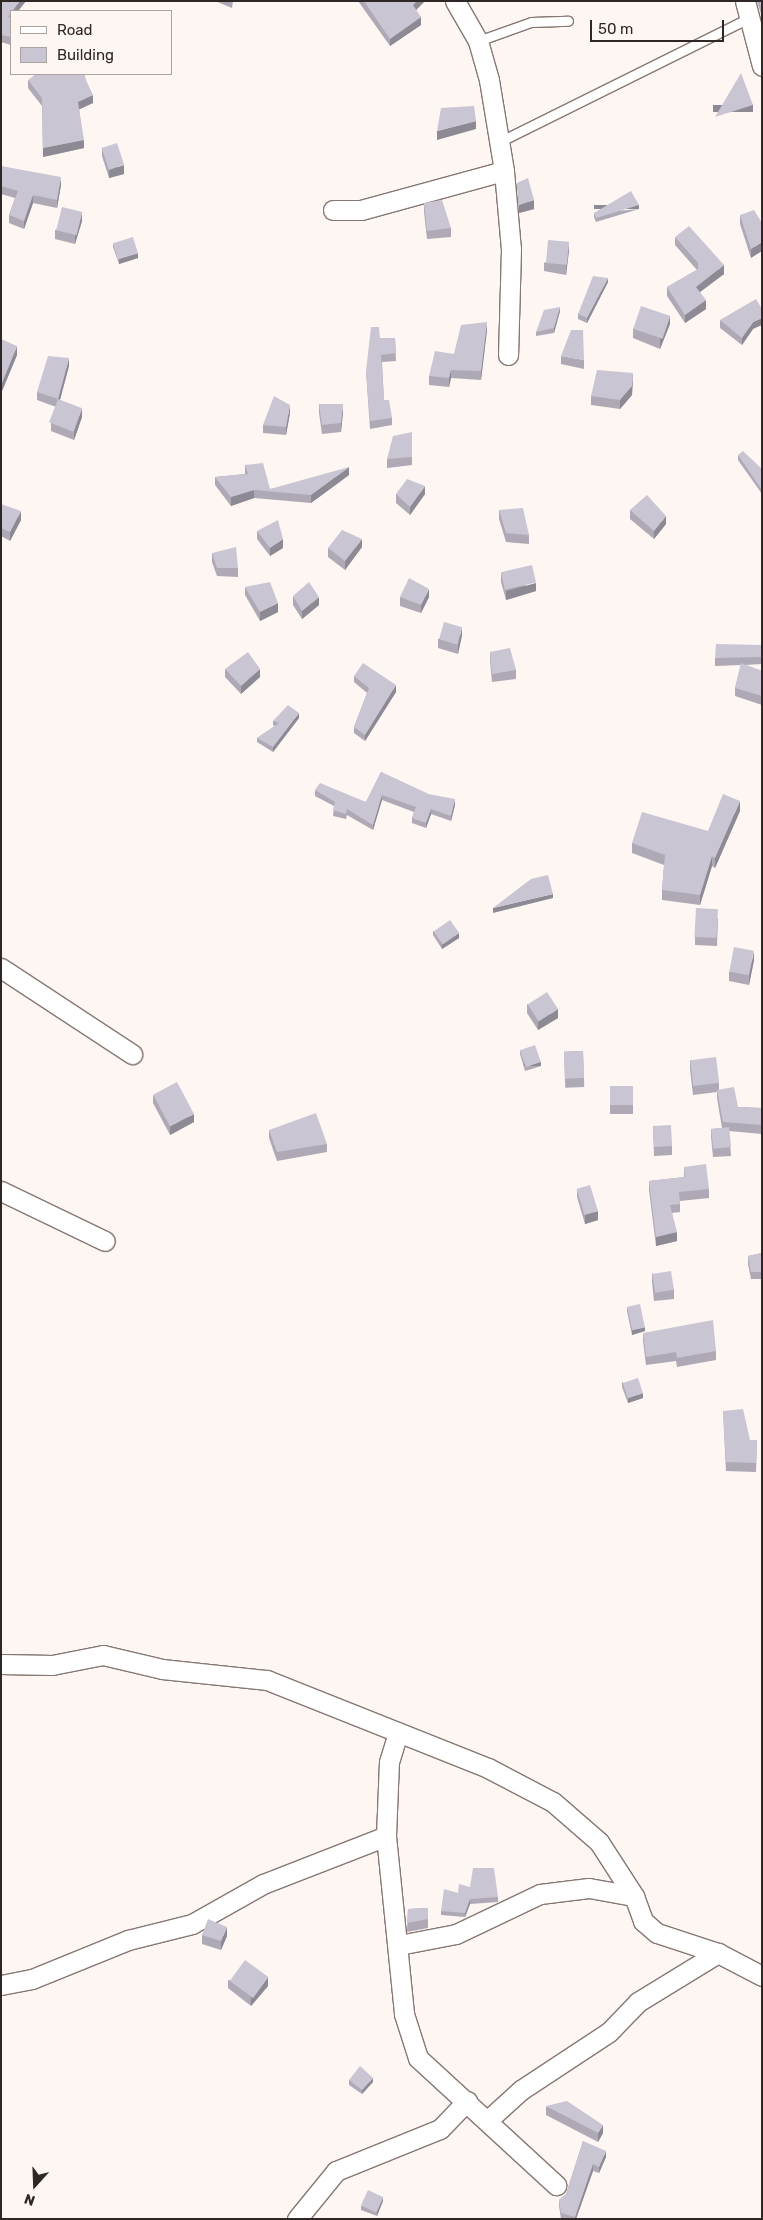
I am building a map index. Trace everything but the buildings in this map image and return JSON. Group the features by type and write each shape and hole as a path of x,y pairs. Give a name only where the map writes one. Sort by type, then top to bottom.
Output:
{"street":[{"path":"455,1 478,41 504,171 511,249 508,355"},
{"path":"747,10 762,66"},
{"path":"333,210 369,209 504,171"},
{"path":"1,968 132,1054"},
{"path":"1,1191 104,1241"},
{"path":"1,1664 52,1665 103,1655 162,1669 224,1672 267,1680 488,1768 553,1802 607,1850 634,1896 643,1921 657,1932 718,1953 762,1976"},
{"path":"398,1732 389,1762 386,1836 399,1945 404,2014 418,2058 488,2120 556,2185"},
{"path":"1,1985 32,1979 128,1940 192,1924 263,1884 386,1836"},
{"path":"399,1945 456,1934 540,1894 589,1888 634,1896"},
{"path":"488,2120 520,2090 609,2032 638,2002 718,1953"},
{"path":"298,2219 336,2171 440,2129 467,2101"}],"lane":[{"path":"499,142 747,10"},
{"path":"478,41 531,22 568,21"}]}
